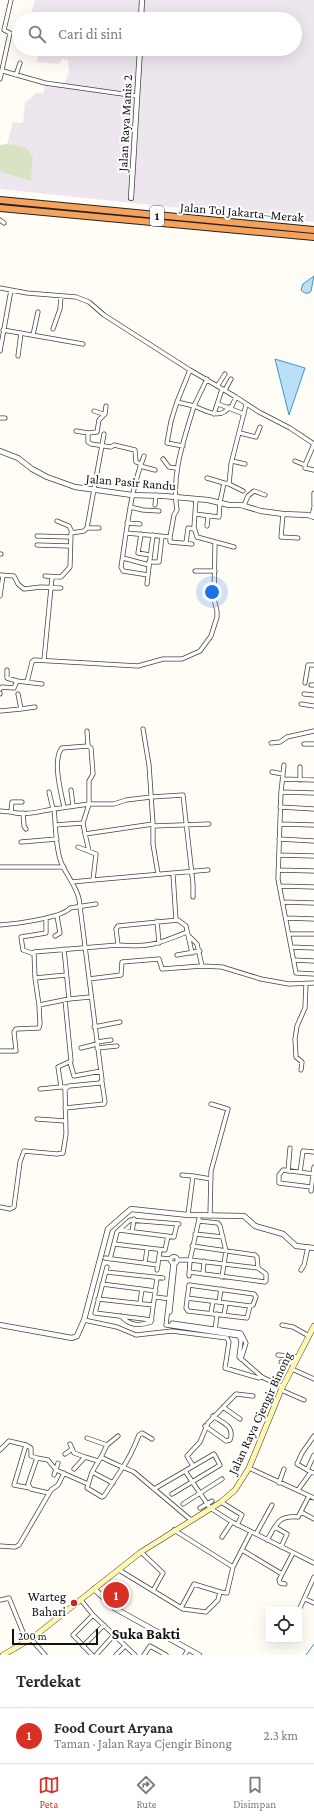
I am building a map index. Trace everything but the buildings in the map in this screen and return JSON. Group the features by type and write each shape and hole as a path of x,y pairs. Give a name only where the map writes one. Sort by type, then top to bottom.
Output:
{"highway":[{"name":"Jalan Tol Jakarta–Merak","path":"0,200 314,230"},
{"name":"Jalan Tol Jakarta–Merak","path":"0,208 314,237"}],"main road":[{"name":"Jalan Raya Cjengir Binong","path":"3,1655 29,1641 141,1552 191,1520 208,1506 221,1502 240,1484 249,1468 282,1388 314,1326"}],"street":[{"path":"0,79 5,64 10,33 2,30 11,0"},
{"path":"141,12 142,0"},
{"name":"Jalan Raya Manis 2","path":"131,198 140,56"},
{"path":"16,75 20,62"},
{"path":"0,63 5,64"},
{"path":"3,71 45,83 138,96"},
{"path":"0,220 4,223"},
{"path":"0,288 76,297 89,302 104,315 190,370 218,385 236,396 246,405 290,428 314,444 305,465"},
{"path":"0,351 11,290"},
{"path":"53,329 60,309 61,296"},
{"path":"33,335 38,312"},
{"path":"0,317 5,317"},
{"path":"3,330 83,344"},
{"path":"18,356 21,333"},
{"path":"183,446 167,443 171,421 190,370"},
{"path":"218,385 225,374"},
{"path":"192,544 170,542 174,515 177,510 175,496 176,468 194,406 207,379"},
{"path":"214,414 224,389 231,379"},
{"path":"178,402 194,406 214,414 225,413 230,408 236,396"},
{"path":"218,404 244,414"},
{"path":"195,514 219,517 220,502 240,433 246,405"},
{"path":"76,431 97,432 99,420 106,412 106,406"},
{"path":"94,411 103,414"},
{"path":"0,418 5,418"},
{"path":"240,433 256,437 260,427"},
{"path":"88,432 88,442 91,444 111,447 114,445 135,450 136,462 140,465 155,470"},
{"path":"87,528 104,434"},
{"name":"Jalan Pasir Randu","path":"0,451 18,458 36,471 63,484 132,495 175,496 244,506 260,511 313,516"},
{"path":"144,456 132,495 127,523 123,571 148,575"},
{"path":"163,458 169,467 176,468"},
{"path":"232,461 245,464"},
{"path":"295,461 305,465 305,468 314,470"},
{"path":"207,478 226,483 243,491"},
{"path":"244,506 248,496 254,491 265,495"},
{"path":"313,516 314,493"},
{"path":"155,505 156,495"},
{"path":"196,499 194,529 197,537 234,547"},
{"path":"130,507 159,511"},
{"path":"283,514 281,537 298,538"},
{"path":"207,526 208,516"},
{"path":"45,576 63,577 69,569 70,537 72,532 69,526 57,521"},
{"path":"127,523 140,524"},
{"path":"72,532 84,531 87,528 98,528"},
{"path":"186,543 188,528 194,529"},
{"path":"126,533 170,537"},
{"path":"141,534 138,553 150,555"},
{"path":"147,584 153,535"},
{"path":"37,536 70,537"},
{"path":"123,558 149,564 159,562 162,536"},
{"path":"27,682 32,662 44,660 138,666 163,659 182,659 192,656 200,651 213,632 217,611 214,599 215,542"},
{"path":"37,545 70,546"},
{"path":"195,571 215,571"},
{"path":"0,596 1,575 14,576 18,584 24,589 51,587 61,588"},
{"path":"44,660 52,577"},
{"path":"304,683 308,665 314,665"},
{"path":"7,670 6,678 42,684"},
{"path":"0,689 2,687 14,688 17,681"},
{"path":"18,694 21,709"},
{"path":"304,694 314,695"},
{"path":"301,704 314,706"},
{"path":"0,711 35,707"},
{"path":"143,729 151,797 153,844 158,874"},
{"path":"271,743 280,742 287,737 314,731"},
{"path":"87,732 88,746 91,748 93,774 89,781 89,804 83,823 89,851"},
{"path":"304,744 314,744"},
{"path":"64,807 57,765 59,751 62,748 88,746"},
{"path":"284,765 280,807 278,870 280,886 296,973 314,974"},
{"path":"300,767 300,780"},
{"path":"272,772 283,774"},
{"path":"283,779 314,780"},
{"path":"71,790 73,806"},
{"path":"49,792 54,809 57,839 62,863 77,892 86,948 94,1027 106,1102 104,1104 65,1108"},
{"path":"281,792 314,794"},
{"path":"0,811 39,813 64,807 89,804 114,804 126,800 182,795 192,870 192,897"},
{"path":"11,812 12,802 22,802"},
{"path":"280,807 314,809"},
{"path":"24,813 24,826 26,829"},
{"path":"56,825 83,823"},
{"path":"85,834 153,825 209,824"},
{"path":"280,824 314,825"},
{"path":"21,842 57,839"},
{"path":"279,839 314,841"},
{"path":"78,847 96,854 93,880"},
{"path":"279,855 314,856"},
{"path":"0,867 64,867"},
{"path":"72,882 173,874 192,870 208,870"},
{"path":"278,870 314,871"},
{"path":"173,874 176,920"},
{"path":"280,886 314,888"},
{"path":"283,902 314,903"},
{"path":"0,925 46,919 57,916 70,908 79,905 96,904"},
{"path":"55,936 60,933 57,916"},
{"path":"286,918 314,919"},
{"path":"46,919 46,933 22,937 23,950 34,954 35,952 118,945 145,946 188,933"},
{"path":"118,945 116,929 118,926 176,920 182,922 188,933 197,944 202,966"},
{"path":"157,922 159,943"},
{"path":"188,933 192,953"},
{"path":"289,934 314,934"},
{"path":"291,947 314,948"},
{"path":"64,949 71,1049 70,1062 74,1076 102,1071"},
{"path":"176,954 200,952"},
{"path":"0,1051 16,1051 14,1032 16,1029 39,1028 39,1005 35,978 34,954"},
{"path":"89,980 121,976 122,962 159,959 162,969 202,966 222,967 261,979 289,984 314,983"},
{"path":"294,960 314,961"},
{"path":"35,978 66,975"},
{"path":"301,1070 302,1062 296,1057 295,1039 297,1026 305,1008 306,984"},
{"path":"39,1005 67,999 90,997"},
{"path":"94,1027 120,1022"},
{"path":"82,1048 111,1040"},
{"path":"97,1045 117,1046"},
{"path":"0,1207 10,1209 14,1207 20,1162 24,1151 56,1154 63,1153 65,1108 64,1087 59,1066 70,1062"},
{"path":"40,1089 102,1082"},
{"path":"210,1216 211,1179 215,1154 228,1109 211,1104"},
{"path":"37,1119 65,1121"},
{"path":"288,1171 290,1148"},
{"path":"300,1172 303,1151 314,1152"},
{"path":"314,1167 314,1174 311,1189 278,1183 279,1172 282,1170 314,1174"},
{"path":"182,1175 211,1179"},
{"path":"188,1215 193,1176"},
{"path":"0,1325 73,1338 79,1334 107,1233 112,1224 131,1208 188,1215 244,1216 255,1226 283,1234 296,1246 314,1248"},
{"path":"132,1232 134,1219"},
{"path":"110,1259 119,1230 130,1220 134,1219 178,1224 175,1237 119,1230"},
{"path":"159,1258 174,1261 190,1260 204,1261 224,1264 258,1268 266,1274 266,1282 222,1277 203,1274 189,1274 190,1260 192,1246 199,1220 219,1224 226,1251 224,1264 222,1277"},
{"path":"195,1234 223,1238"},
{"path":"114,1244 166,1250 168,1236"},
{"path":"192,1246 255,1255 257,1257 258,1268"},
{"path":"301,1270 305,1261 308,1247"},
{"path":"145,1263 147,1249"},
{"path":"157,1270 160,1250"},
{"path":"105,1258 158,1264"},
{"path":"174,1261 171,1299 167,1324 240,1334 241,1341 238,1355 241,1359 262,1377 304,1400"},
{"path":"203,1274 204,1261"},
{"path":"107,1267 93,1312 152,1320"},
{"path":"106,1272 163,1278"},
{"path":"152,1320 157,1278"},
{"path":"102,1284 156,1291"},
{"path":"189,1285 221,1289 256,1294 253,1304 250,1306 247,1318 187,1310 189,1285"},
{"path":"140,1303 142,1289"},
{"path":"219,1302 221,1289"},
{"path":"155,1297 171,1299"},
{"path":"187,1298 250,1306"},
{"path":"98,1299 154,1305"},
{"path":"211,1313 213,1301"},
{"path":"224,1315 226,1303"},
{"path":"214,1331 217,1314"},
{"path":"121,1316 128,1322 138,1325 151,1322 152,1320"},
{"path":"84,1320 117,1327 136,1335 172,1331 227,1338 229,1342 225,1368 259,1378 262,1377"},
{"path":"282,1325 295,1328 309,1336"},
{"path":"278,1355 298,1357"},
{"path":"281,1362 294,1367 314,1379"},
{"path":"193,1466 187,1456 200,1442 206,1426 213,1416 237,1394 253,1396"},
{"path":"223,1406 240,1419"},
{"path":"206,1426 226,1441 230,1440 232,1433 231,1429 213,1416"},
{"path":"99,1501 113,1483 133,1452 139,1435 142,1433 152,1439"},
{"path":"102,1497 88,1489 88,1484 92,1472 107,1445 118,1436"},
{"path":"298,1490 313,1473 297,1466 297,1463 302,1452 314,1436"},
{"path":"87,1438 107,1445"},
{"path":"0,1450 9,1442 26,1445 31,1448 31,1456 48,1460 56,1470 88,1484"},
{"path":"70,1444 74,1453 98,1461"},
{"path":"26,1445 14,1484 49,1493"},
{"path":"65,1454 72,1449"},
{"path":"154,1489 214,1454 221,1464 172,1494"},
{"path":"307,1470 314,1455"},
{"path":"74,1468 85,1457"},
{"path":"101,1457 134,1472 191,1520"},
{"path":"30,1488 28,1482 37,1458"},
{"path":"54,1475 58,1463"},
{"path":"249,1468 314,1498"},
{"path":"279,1483 284,1469"},
{"path":"185,1471 208,1506 232,1522 314,1563"},
{"path":"92,1472 113,1483"},
{"path":"0,1546 15,1547 19,1545 49,1493 58,1485 64,1473"},
{"path":"183,1504 222,1479"},
{"path":"267,1540 279,1520 290,1515 298,1517 309,1496"},
{"path":"200,1508 208,1506 212,1501"},
{"path":"221,1502 242,1515 237,1524"},
{"path":"256,1534 272,1505"},
{"path":"301,1512 314,1519"},
{"path":"222,1537 232,1522"},
{"path":"275,1528 287,1534 281,1547"},
{"path":"174,1530 200,1548 233,1567"},
{"path":"181,1608 194,1584 227,1593 233,1567 251,1532"},
{"path":"242,1550 282,1574"},
{"path":"141,1552 163,1573 154,1589"},
{"path":"285,1584 279,1582 293,1553"},
{"path":"119,1570 181,1608 206,1612 218,1600 220,1592"},
{"path":"301,1607 314,1577"},
{"path":"94,1589 116,1609 199,1655"},
{"path":"0,1600 9,1598 29,1641 45,1655"},
{"path":"305,1599 314,1603"},
{"path":"81,1600 93,1615 135,1655"},
{"path":"92,1655 73,1635 93,1615"},
{"path":"83,1646 104,1625"},
{"path":"96,1655 114,1635"},
{"path":"116,1655 125,1646"},
{"path":"144,1655 149,1646 166,1655"},
{"path":"185,1655 188,1649"},
{"path":"157,1655 159,1651"}],"shaded area":[{"path":"35,0 314,0 314,222 0,189 0,172 31,181 33,156 26,147 7,144 13,122 23,123 25,103 36,93 43,93 46,84 63,87 69,72 68,60 62,59 59,64 37,62 38,56 302,56 302,12 32,12"}],"green space":[{"path":"7,144 26,147 33,156 31,181 0,172 0,145"}],"water":[{"path":"314,276 311,291 307,293 303,292 301,290 303,284"},
{"path":"275,359 305,368 289,415"}],"waterway":[{"path":"306,1655 314,1644"}],"place":[{"name":"Food Court Aryana","path":"116,1595"},
{"name":"Warteg Bahari","path":"74,1603"}],"district":[{"name":"Suka Bakti","path":"146,1634"}]}
